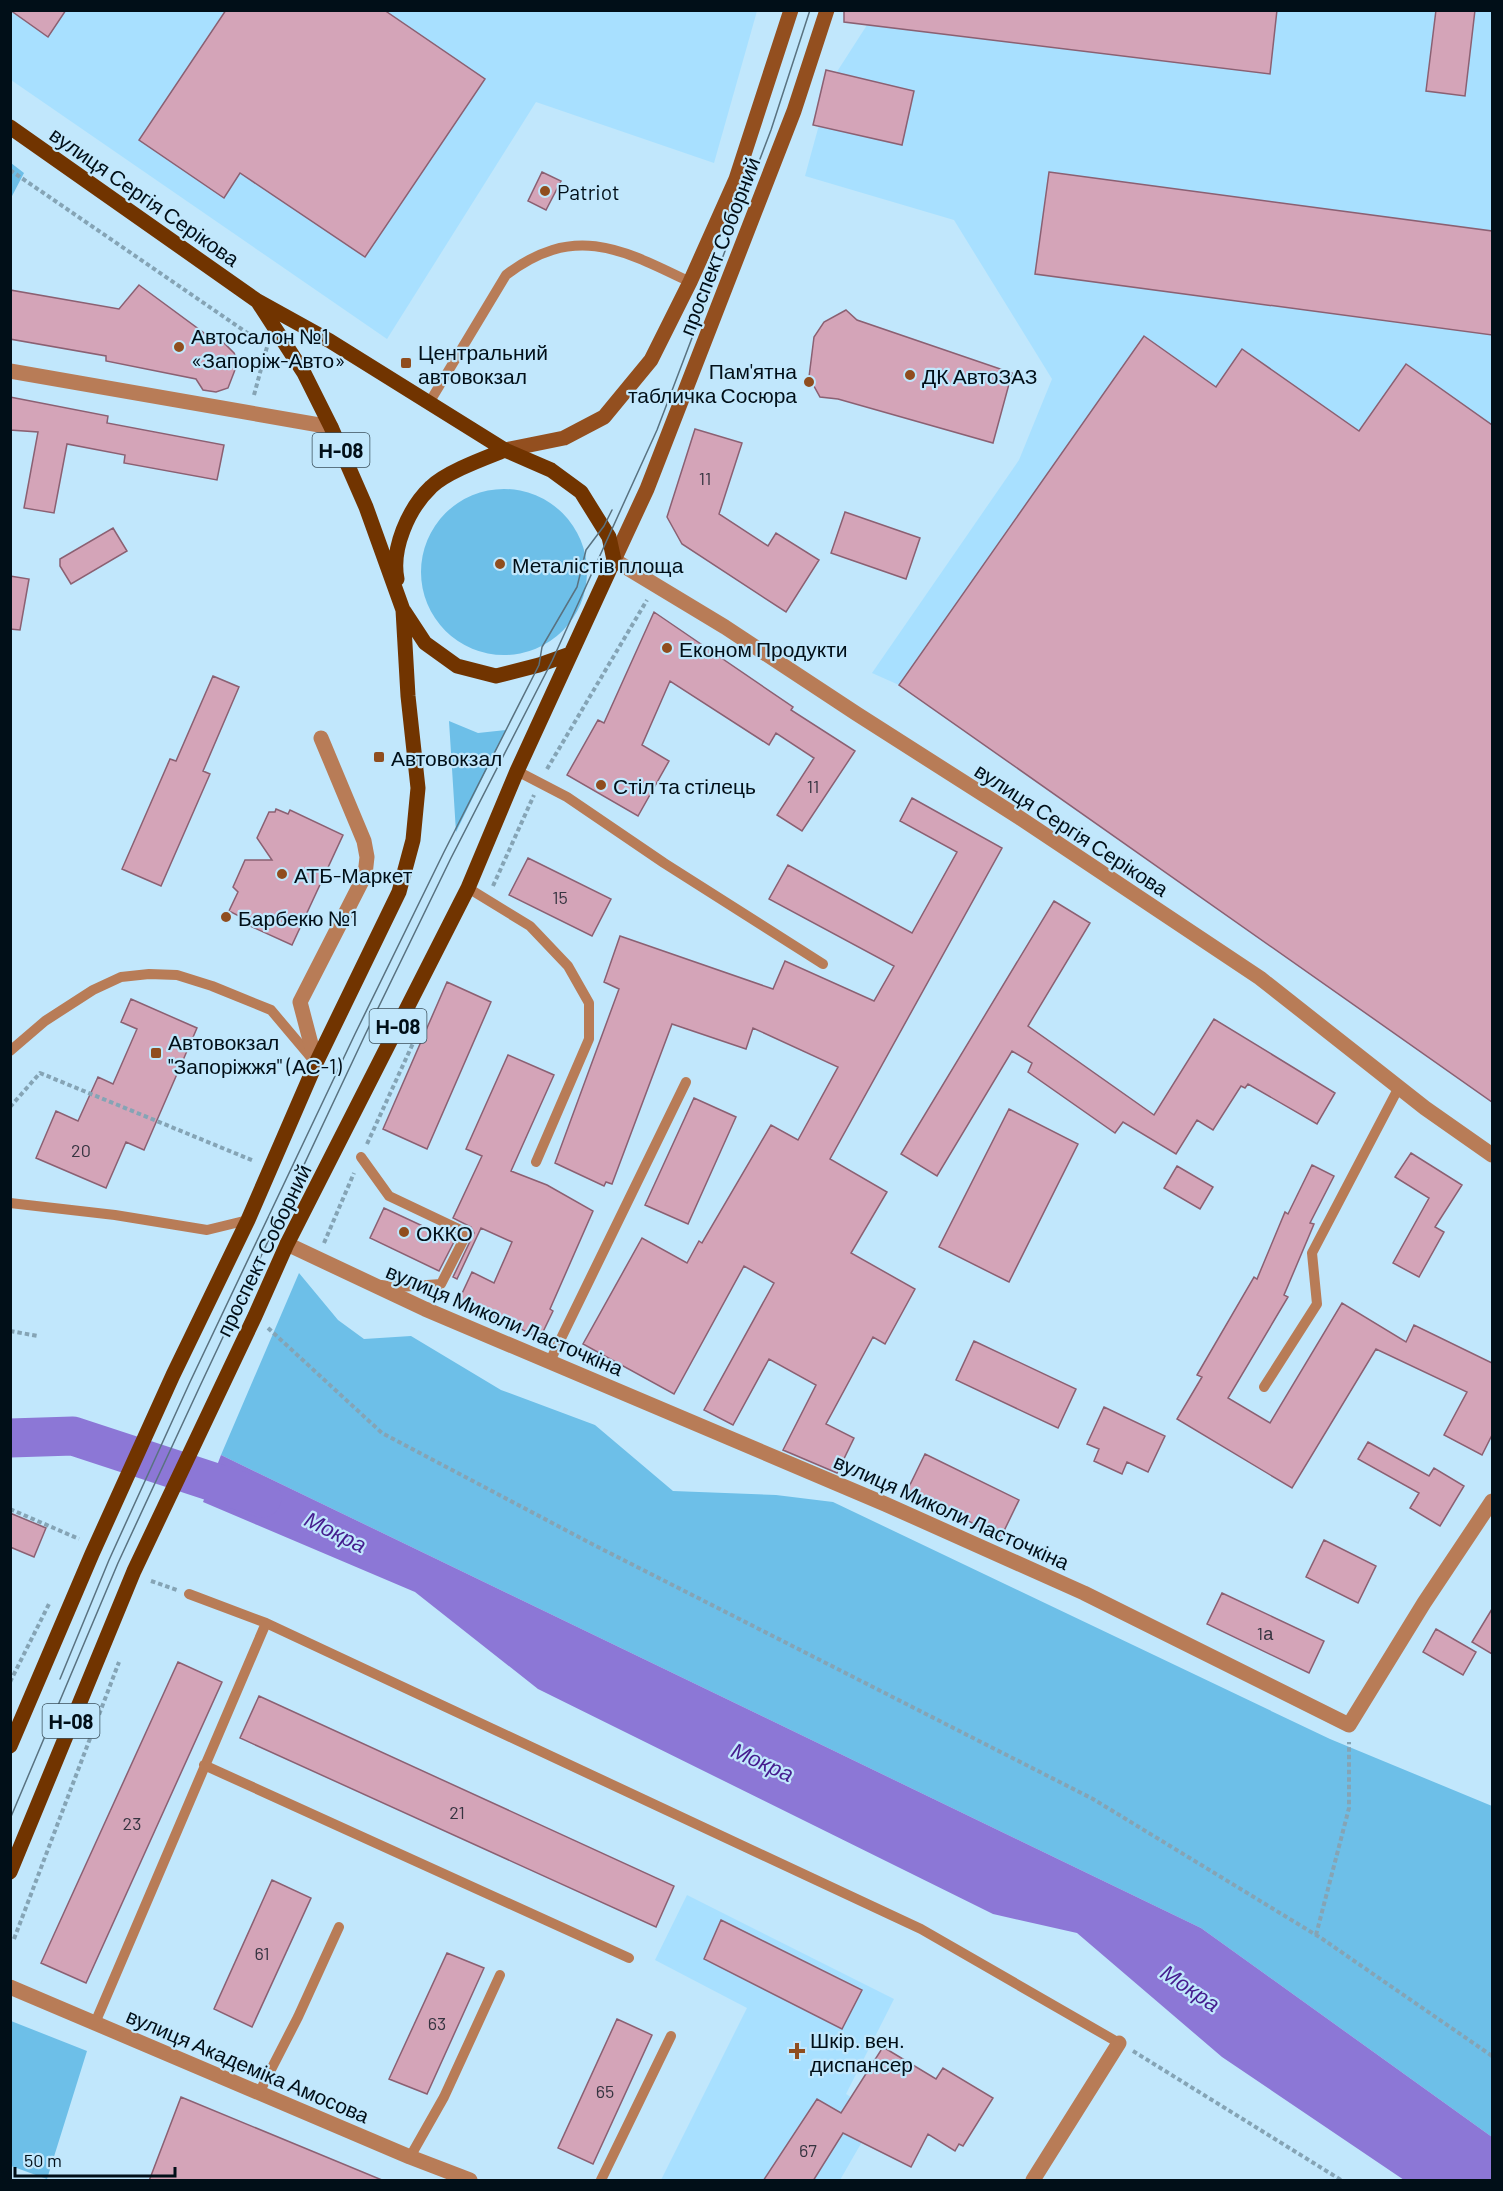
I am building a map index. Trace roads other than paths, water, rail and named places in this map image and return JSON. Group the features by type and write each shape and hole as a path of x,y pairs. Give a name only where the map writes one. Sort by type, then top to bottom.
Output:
{"main road":[{"name":"проспект Соборний","path":"506,450 564,438 604,417 651,360 690,282 736,179 791,10"},
{"name":"проспект Соборний","path":"614,560 647,489 794,111 827,10"},
{"name":"вулиця Сергія Серікова","path":"10,126 256,300 330,341 506,450"},
{"name":"вулиця Сергія Серікова","path":"256,300 304,373 331,427 366,507 403,610"},
{"name":"Н-08","path":"506,450 551,470 581,492 609,537 614,560 570,654"},
{"path":"506,450 470,464 431,487 404,523 394,566 403,610 425,643 457,666 496,676 570,654"},
{"name":"проспект Соборний","path":"10,1746 92,1554 173,1375 248,1220 316,1062 399,892 413,840 418,788 408,696 403,610"},
{"name":"проспект Соборний","path":"10,1872 134,1571 218,1394 294,1247 468,888 517,771 570,654"}],"street":[{"path":"10,371 331,427"},
{"name":"вулиця Сергія Серікова","path":"614,560 725,627 1020,818 1260,978 1399,1087 1492,1155"},
{"path":"316,1062 300,1002 365,875 367,857 364,840 321,738"},
{"name":"вулиця Миколи Ласточкіна","path":"294,1247 425,1309 885,1504 1084,1593 1349,1725 1424,1603 1492,1501"},
{"name":"вулиця Академіка Амосова","path":"10,1987 470,2181"},
{"path":"1033,2181 1119,2043"}],"lane":[{"path":"429,404 506,275 530,258 566,246 603,246 659,267 690,282"},
{"path":"517,771 567,797 664,863 823,964"},
{"path":"468,888 530,926 568,966 589,1003 589,1039 536,1162"},
{"path":"10,1051 45,1021 93,990 121,977 149,974 177,975 212,986 271,1010 316,1062"},
{"path":"550,1361 686,1082"},
{"path":"1264,1387 1317,1304 1312,1253 1399,1087"},
{"path":"361,1157 388,1196 467,1233 441,1284 399,1287 372,1284"},
{"path":"10,1203 115,1215 207,1230 248,1220"},
{"path":"189,1594 266,1623 921,1929 1119,2043"},
{"path":"95,2023 266,1623"},
{"path":"204,1765 629,1958"},
{"path":"259,2093 339,1927"},
{"path":"410,2157 444,2097 500,1975"},
{"path":"601,2181 671,2036"}],"water":[{"path":"221,1455 1201,1928 1492,2137 1492,2180 1404,2180 1222,2057 1077,1933 993,1914 538,1689 415,1592 203,1502"}],"waterway":[{"name":"Мокра","path":"10,1438 73,1436 262,1498"}],"tram line":[{"path":"10,1819 118,1563 200,1386 365,1035 451,858 552,661 657,430 771,130 810,10"},
{"path":"60,1679 109,1560 190,1382 355,1034 539,665 542,647 577,587 586,550 604,526 612,510"}],"place":[{"name":"Patriot","path":"545,191"},
{"name":"Автосалон №1 «Запоріж-Авто»","path":"179,347"},
{"name":"Центральний автовокзал","path":"406,363"},
{"name":"ДК АвтоЗАЗ","path":"910,375"},
{"name":"Пам'ятна табличка Сосюра","path":"809,382"},
{"name":"Металістів площа","path":"500,564"},
{"name":"Економ Продукти","path":"667,648"},
{"name":"Автовокзал","path":"379,757"},
{"name":"Стіл та стілець","path":"601,785"},
{"name":"АТБ-Маркет","path":"282,874"},
{"name":"Барбекю №1","path":"226,917"},
{"name":"Автовокзал \"Запоріжжя\" (АС-1)","path":"156,1053"},
{"name":"ОККО","path":"404,1232"},
{"name":"Шкір. вен. диспансер","path":"797,2051"}]}
